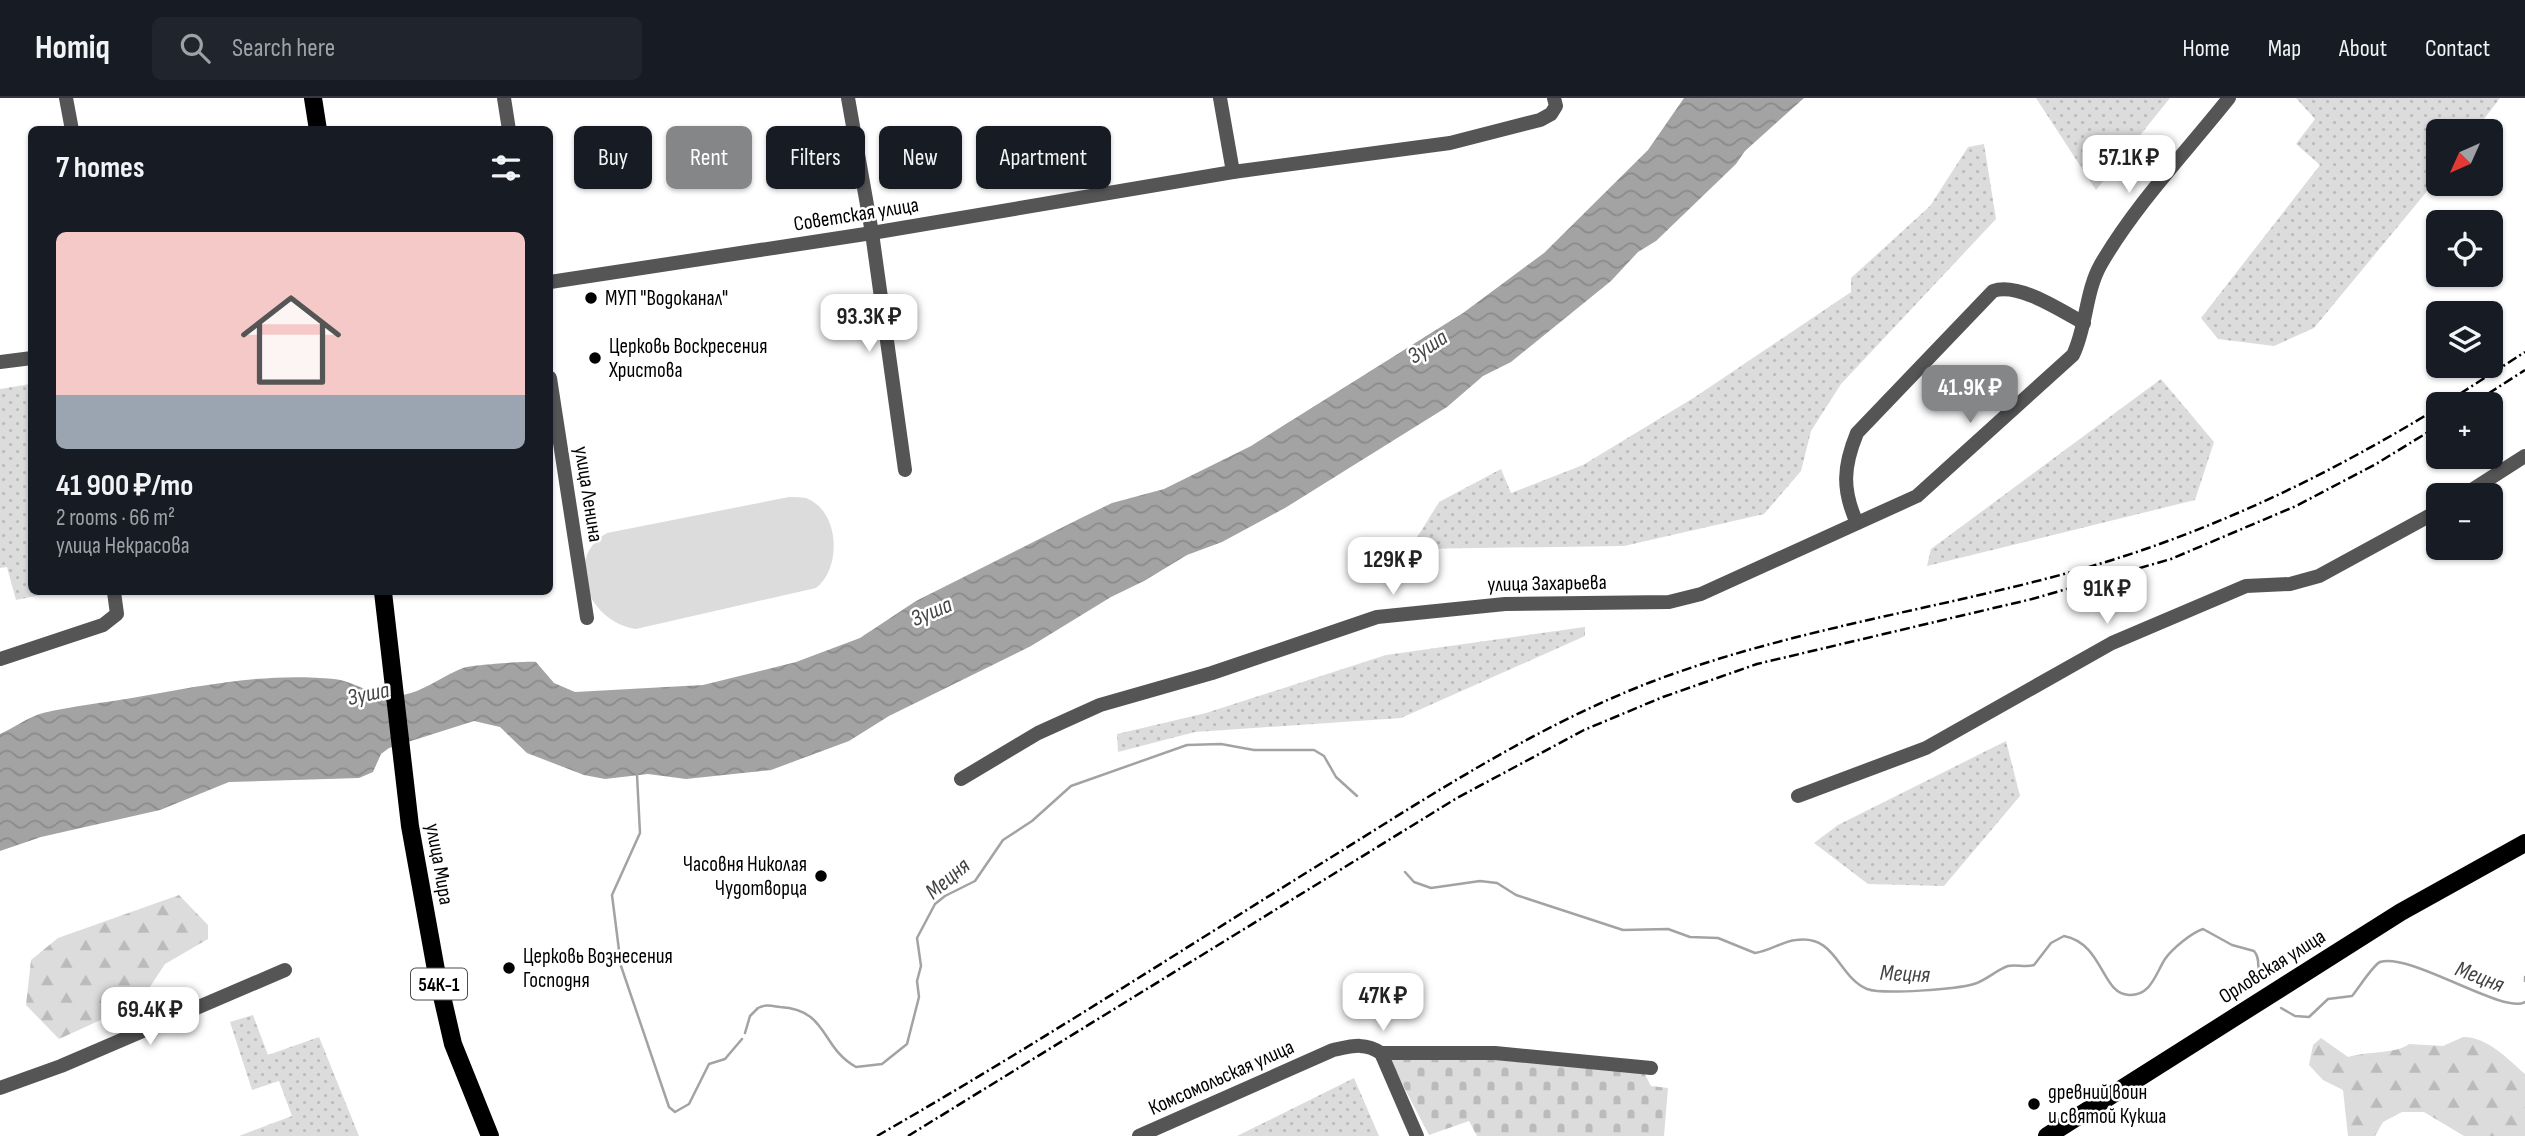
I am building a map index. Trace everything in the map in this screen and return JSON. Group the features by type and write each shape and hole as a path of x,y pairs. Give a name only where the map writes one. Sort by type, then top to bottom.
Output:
{"main road":[{"path":"313,98 317,126"},
{"name":"улица Мира","path":"383,595 410,826 442,1000 453,1044 490,1136"},
{"name":"Орловская улица","path":"2047,1136 2401,912 2525,843"}],"street":[{"path":"66,98 71,126"},
{"path":"504,98 508,126"},
{"path":"848,98 872,233 905,470"},
{"path":"1220,98 1233,172"},
{"name":"Советская улица","path":"553,282 872,233 1233,172 1450,143 1540,120 1551,114 1556,106 1554,98"},
{"name":"улица Захарьева","path":"961,779 1038,733 1100,705 1212,673 1377,617 1505,604 1687,599 1917,496 2063,366 2080,342 2092,284 2101,264 2132,220 2229,98"},
{"path":"1857,523 1848,502 1844,482 1847,458 1857,433 1993,291 2002,288 2035,297 2084,322"},
{"path":"0,362 28,358"},
{"name":"улица Ленина","path":"553,397 587,618"},
{"path":"2483,483 2525,456"},
{"path":"1798,796 1926,748 2112,643 2246,586 2290,584 2319,576 2426,518"},
{"path":"0,659 103,625 117,614 114,595"},
{"path":"0,1088 285,970"},
{"name":"Комсомольская улица","path":"1139,1136 1334,1050 1355,1045 1370,1046 1381,1053 1494,1053 1651,1068"},
{"path":"1381,1053 1417,1136"}],"green space":[{"path":"2036,98 2170,98 2096,190"},
{"path":"2296,98 2500,98 2484,119 2426,119 2426,193 2314,328 2274,346 2218,339 2201,318 2320,165 2296,144 2315,119"},
{"path":"1984,144 1996,219 1841,384 1811,431 1801,471 1764,514 1624,546 1410,549 1439,502 1501,469 1511,493 1583,465 1695,397 1851,292 1851,278 1930,206 1968,147"},
{"path":"2161,379 2214,442 2195,500 1927,566 1931,549"},
{"path":"28,384 28,595 40,595 16,600 7,567 0,568 0,389"},
{"path":"789,497 806,498 817,505 826,515 831,527 834,540 830,567 816,588 636,629 619,624 594,602 584,572 586,557 594,544 607,533"},
{"path":"1585,627 1585,636 1401,718 1195,732 1118,752 1117,734 1206,713 1386,655"},
{"path":"2006,741 2020,796 1944,886 1868,884 1814,843 1838,825"},
{"path":"179,895 208,925 208,939 165,964 140,1002 59,1039 26,1005 31,960 58,938"},
{"path":"253,1015 268,1055 319,1037 359,1136 239,1136 292,1116 279,1081 252,1090 230,1022"},
{"path":"2463,1037 2488,1044 2525,1074 2525,1136 2464,1136 2424,1112 2402,1112 2383,1122 2375,1136 2348,1136 2343,1090 2323,1080 2309,1065 2313,1045 2321,1038 2348,1057 2397,1049 2409,1044 2443,1046"},
{"path":"1383,1047 1639,1063 1651,1086 1668,1088 1664,1136 1477,1136 1469,1121 1429,1135"},
{"path":"1354,1078 1379,1136 1237,1136"}],"water":[{"name":"Зуша","path":"1684,98 1804,98 1745,151 1736,164 1656,241 1638,252 1611,281 1511,362 1483,376 1447,407 1285,508 1222,542 1187,555 1031,646 889,716 849,741 771,770 686,779 648,774 605,779 584,775 527,753 500,727 474,721 389,748 381,754 373,772 359,778 229,782 160,810 41,837 0,851 0,734 43,713 207,685 283,677 334,679 386,696 394,696 421,689 463,668 522,662 536,662 554,683 575,692 703,685 796,662 860,638 916,601 1081,518 1112,503 1164,489 1251,446 1463,313 1544,253 1648,150"}],"waterway":[{"name":"Мецня","path":"745,1033 750,1016 758,1008 769,1006 796,1010 816,1022 836,1050 856,1067 882,1064 907,1044 919,997 917,981 921,966 917,938 935,904 975,881 1003,840 1032,821 1071,786 1187,745 1221,744 1254,750 1314,750 1324,756 1336,777 1357,796"},
{"name":"Мецня","path":"637,775 640,833 612,895 621,966 669,1107 675,1112 689,1104 709,1064 725,1059 742,1039"},
{"name":"Мецня","path":"1405,872 1414,882 1431,888 1480,881 1497,883 1516,895 1623,930 1668,929 1690,937 1718,938 1755,953 1791,941 1809,940 1820,943 1828,950 1857,983 1876,991 1921,991 1974,984 2008,966 2034,965 2051,943 2064,936 2087,948 2120,993 2136,994 2148,988 2172,951 2203,929 2232,945 2254,951 2262,980"},
{"name":"Мецня","path":"2281,1008 2295,1016 2309,1017 2328,999 2352,996 2380,962 2394,961 2498,1000 2514,1004 2525,1002"}],"railway":[{"path":"2463,392 2525,352"},
{"path":"2491,392 2525,370"},
{"path":"877,1136 1048,1034 1447,785 1567,719 1651,682 1702,664 1804,635 2064,574 2162,543 2210,525 2303,483 2426,415"},
{"path":"908,1136 1457,798 1584,730 1663,697 1757,664 2032,599 2171,559 2296,506 2376,464 2426,433"}],"place":[{"name":"МУП \"Водоканал\"","path":"591,298"},
{"name":"Церковь Воскресения Христова","path":"595,358"},
{"name":"Часовня Николая Чудотворца","path":"821,876"},
{"name":"Церковь Вознесения Господня","path":"509,968"},
{"name":"древний воин и святой Кукша","path":"2034,1104"}]}
